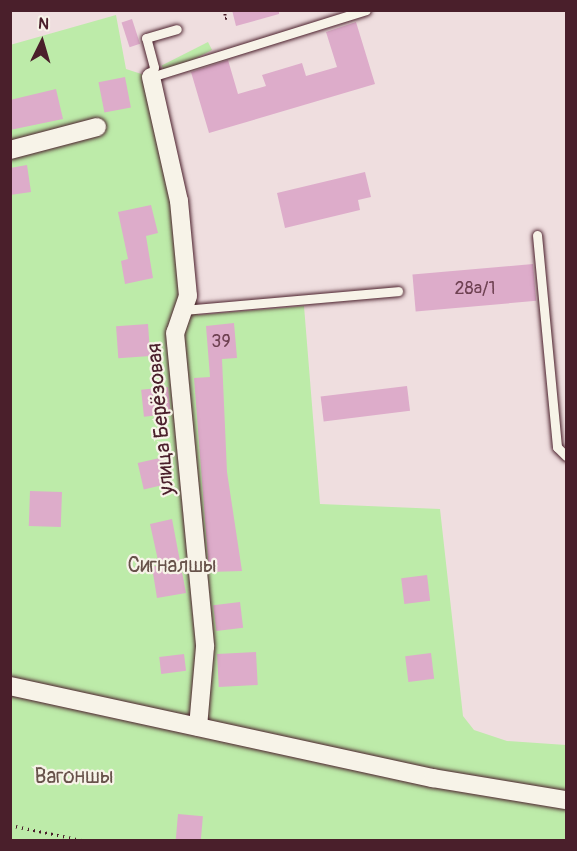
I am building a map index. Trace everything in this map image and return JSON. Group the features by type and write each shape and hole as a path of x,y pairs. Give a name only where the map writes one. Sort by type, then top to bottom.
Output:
{"street":[{"name":"улица Берёзовая","path":"151,76 179,201 188,296 179,311 175,333 205,647 198,726"},
{"path":"10,150 97,127"},
{"path":"10,686 434,778 567,800"}],"lane":[{"path":"151,76 366,10"},
{"path":"151,76 154,67 146,38 177,29"},
{"path":"537,235 557,447 567,456"},
{"path":"179,311 399,291"}],"path":[{"path":"10,825 81,840"}],"green space":[{"name":"Сигналшы","path":"116,15 126,69 160,80 186,200 198,315 304,306 320,504 440,509 463,716 474,730 507,741 566,745 566,840 11,840 10,45"},
{"path":"208,42 212,50 166,74 162,66"}],"building":[{"path":"232,10 279,10 279,14 236,26"},
{"path":"132,19 140,44 130,47 122,22"},
{"path":"356,22 375,84 209,133 191,72 228,60 238,94 266,86 262,75 302,63 306,76 337,67 326,32"},
{"path":"125,77 131,107 104,113 98,82"},
{"path":"56,89 63,119 10,130 10,100"},
{"path":"27,165 31,192 10,195 10,168"},
{"path":"365,172 371,197 358,200 360,210 285,228 277,193"},
{"path":"151,205 158,233 146,236 153,278 125,284 121,261 128,259 118,212"},
{"path":"533,264 536,301 416,311 412,275"},
{"path":"234,323 237,358 222,359 227,472 242,571 209,572 194,378 210,377 206,326"},
{"path":"148,324 150,356 118,358 116,326"},
{"path":"407,386 410,411 324,421 321,397"},
{"path":"168,387 171,414 144,417 141,390"},
{"path":"164,457 170,483 144,489 138,463"},
{"path":"30,491 62,492 61,527 29,526"},
{"path":"172,519 186,593 157,598 152,567 159,565 150,524"},
{"path":"427,575 430,601 404,604 401,578"},
{"path":"240,602 243,628 216,631 213,605"},
{"path":"256,652 258,685 219,687 217,654"},
{"path":"431,653 434,679 408,682 405,656"},
{"path":"184,654 186,671 161,674 159,657"},
{"path":"178,814 203,816 201,840 176,840"}],"park label":[{"name":"Вагоншы","path":"74,777"}]}
